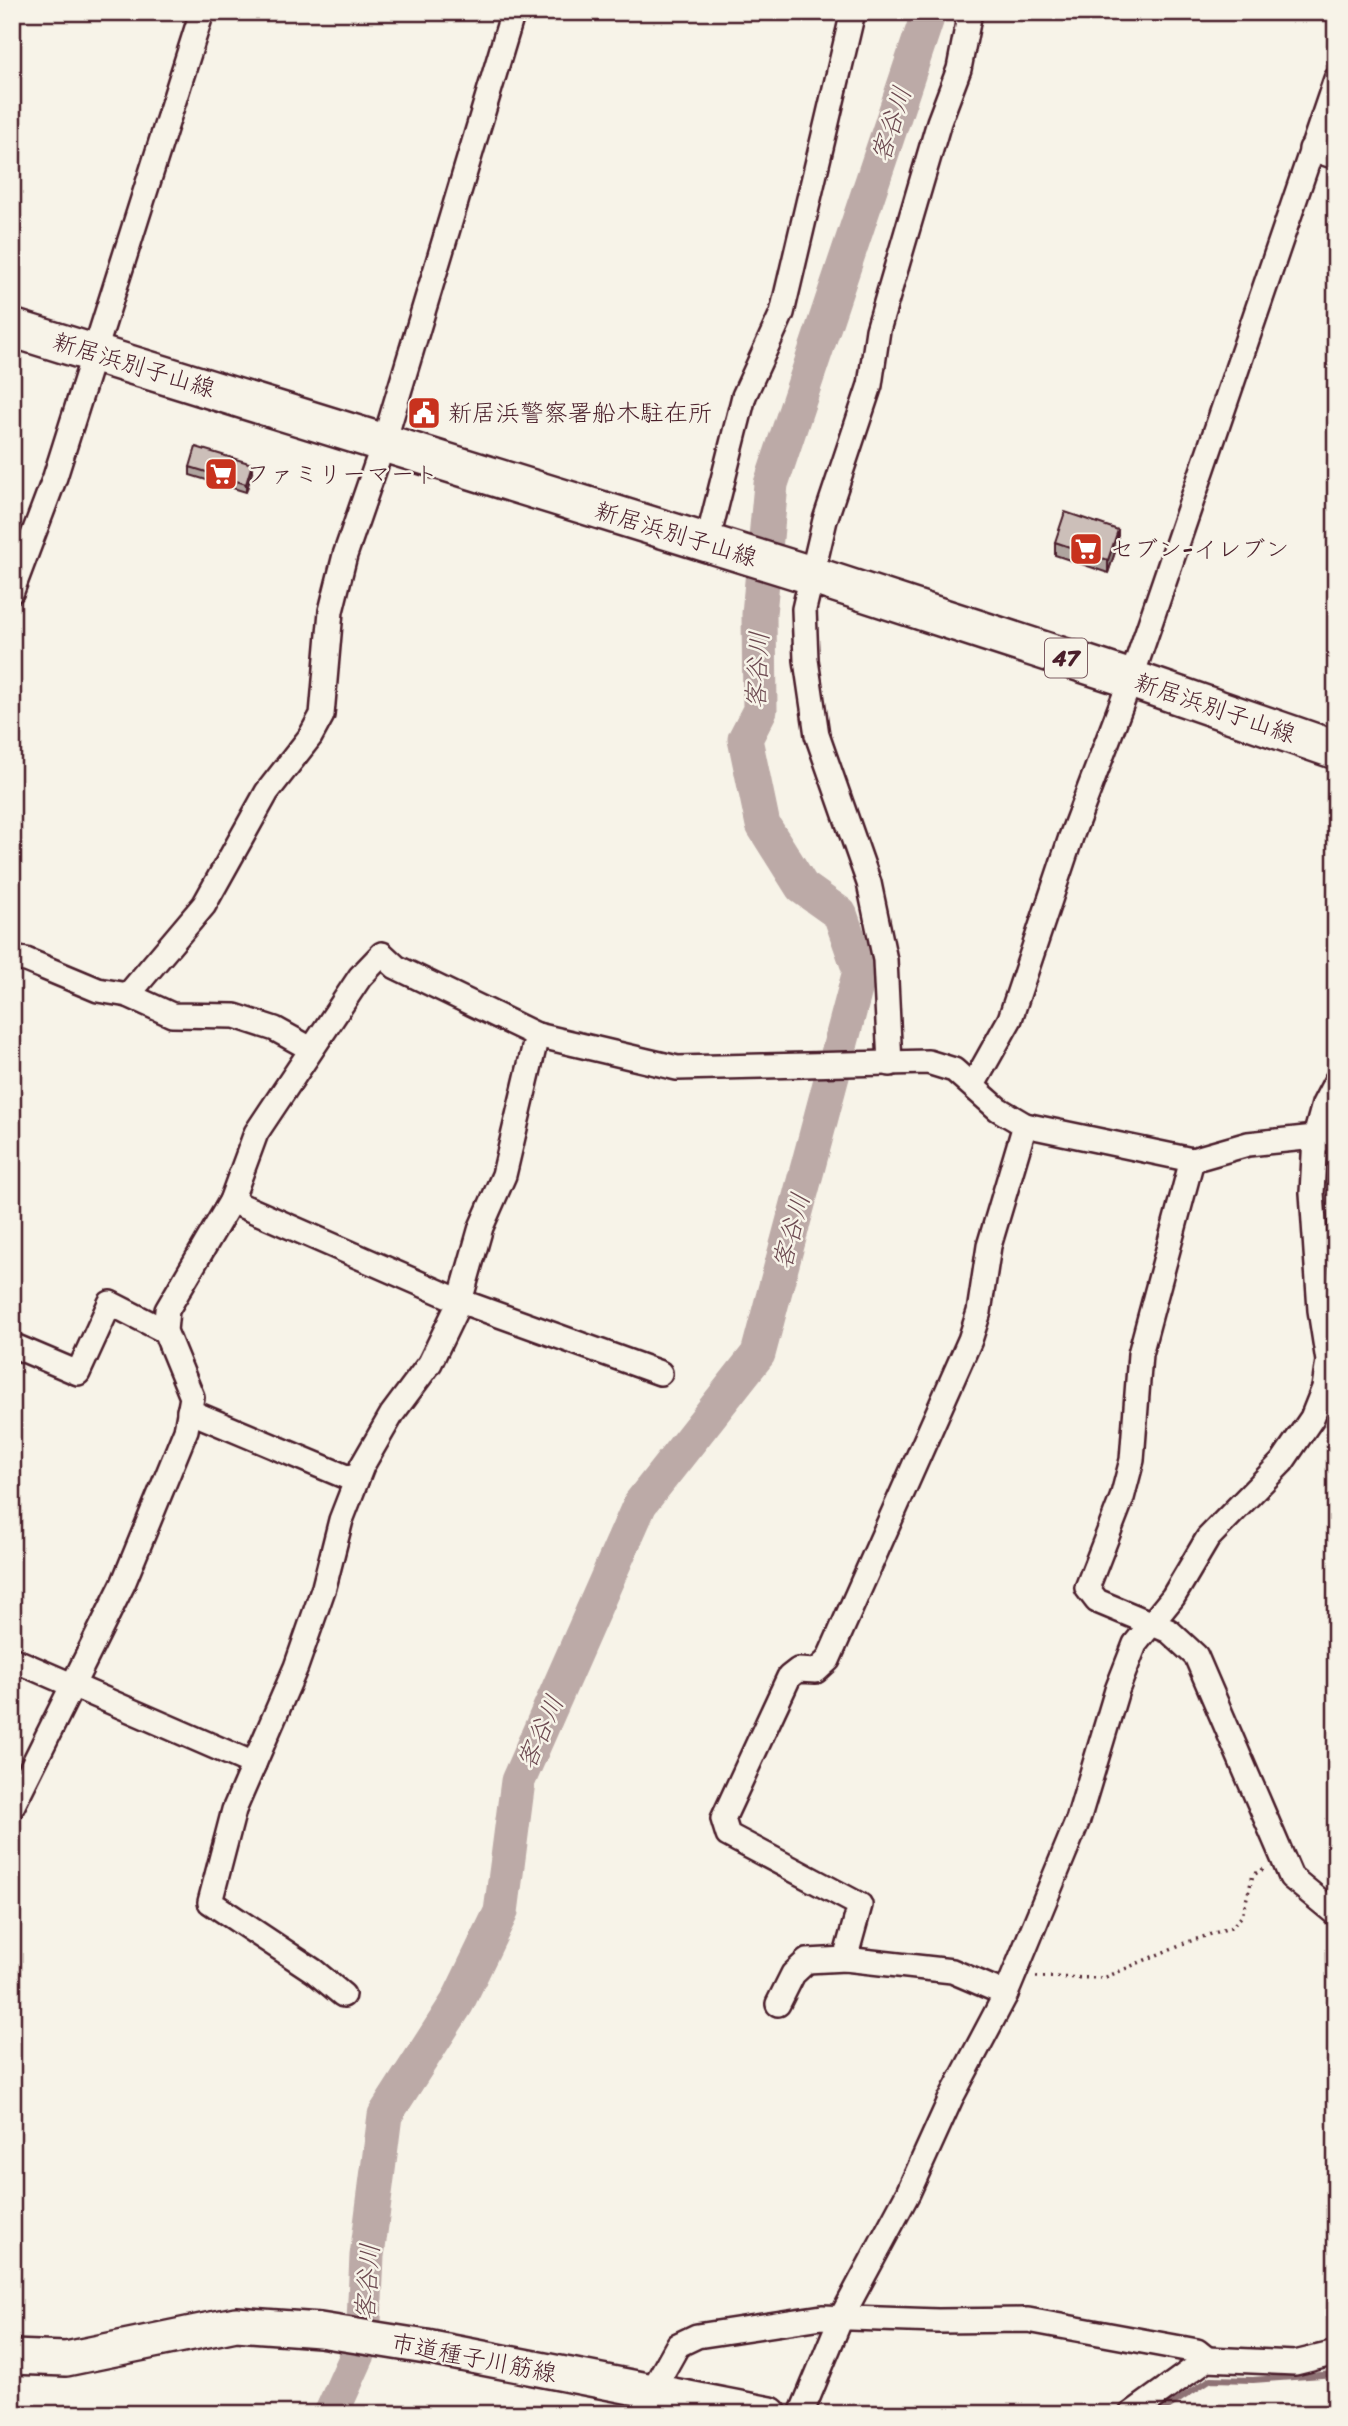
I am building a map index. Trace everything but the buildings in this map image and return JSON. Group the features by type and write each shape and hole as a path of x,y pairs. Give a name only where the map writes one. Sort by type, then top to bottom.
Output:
{"main road":[{"name":"新居浜別子山線","path":"12,328 803,573 1131,679 1336,750"}],"street":[{"path":"12,591 55,477 202,12"},
{"path":"128,995 204,905 267,792 310,737 323,715 331,611 345,555 384,442 513,12"},
{"path":"712,545 744,396 782,313 853,12"},
{"path":"887,1064 885,960 869,883 817,735 805,647 803,573 825,520 870,385 878,330 939,122 959,69 970,12"},
{"path":"973,1085 1010,1019 1071,837 1131,679 1336,79"},
{"path":"1311,149 1336,157"},
{"path":"12,1807 123,1584 186,1430 192,1397 165,1331 167,1310 231,1201 256,1133 360,977 382,954 396,967 537,1035 677,1068 928,1062 954,1070 998,1109 1026,1125 1192,1160 1248,1144 1326,1139"},
{"path":"12,958 26,960 98,990 128,995 172,1015 235,1016 275,1029 312,1049"},
{"path":"343,1995 314,1971 210,1902 234,1810 296,1668 324,1587 341,1520 356,1481 392,1414 430,1363 460,1301 481,1227 504,1175 537,1035"},
{"path":"802,2414 841,2318 908,2193 951,2098 1009,1986 1077,1820 1116,1690 1135,1644 1173,1597 1208,1538 1282,1462 1312,1418 1324,1388 1328,1361 1320,1310 1313,1206 1326,1139 1324,1104 1336,1080"},
{"path":"845,1959 860,1905 728,1835 723,1819 789,1677 798,1670 816,1671 828,1660 970,1340 979,1312 989,1247 1026,1125"},
{"path":"1192,1160 1140,1354 1132,1460 1122,1498 1087,1588 1097,1601 1169,1631 1196,1656 1291,1877 1336,1914"},
{"path":"231,1201 460,1301 660,1373"},
{"path":"12,1345 78,1373 110,1303 165,1331"},
{"path":"189,1410 356,1481"},
{"path":"12,1659 73,1688 254,1764"},
{"path":"778,2004 793,1974 807,1961 845,1959 952,1971 1009,1986"},
{"path":"651,2393 678,2345 697,2336 810,2319 1028,2320 1197,2351 1207,2359 1295,2363 1336,2353"},
{"name":"市道種子川筋線","path":"12,2357 66,2359 236,2324 320,2330 426,2347 769,2414"},
{"path":"1131,2414 1207,2359"}],"path":[{"path":"1009,1986 1104,1978 1182,1944 1232,1927 1241,1916 1254,1875 1282,1858"}],"waterway":[{"name":"客谷川","path":"331,2414 363,2343 367,2256 385,2115 457,2003 501,1912 518,1781 640,1504 758,1354 860,971 840,914 802,887 763,825 745,739 760,710 759,614 771,484 929,12"},
{"path":"1157,2414 1211,2379 1253,2380 1336,2374"}],"place":[{"name":"新居浜警察署船木駐在所","path":"424,413"},
{"name":"ファミリーマート","path":"221,474"},
{"name":"セブン-イレブン","path":"1086,549"}]}
